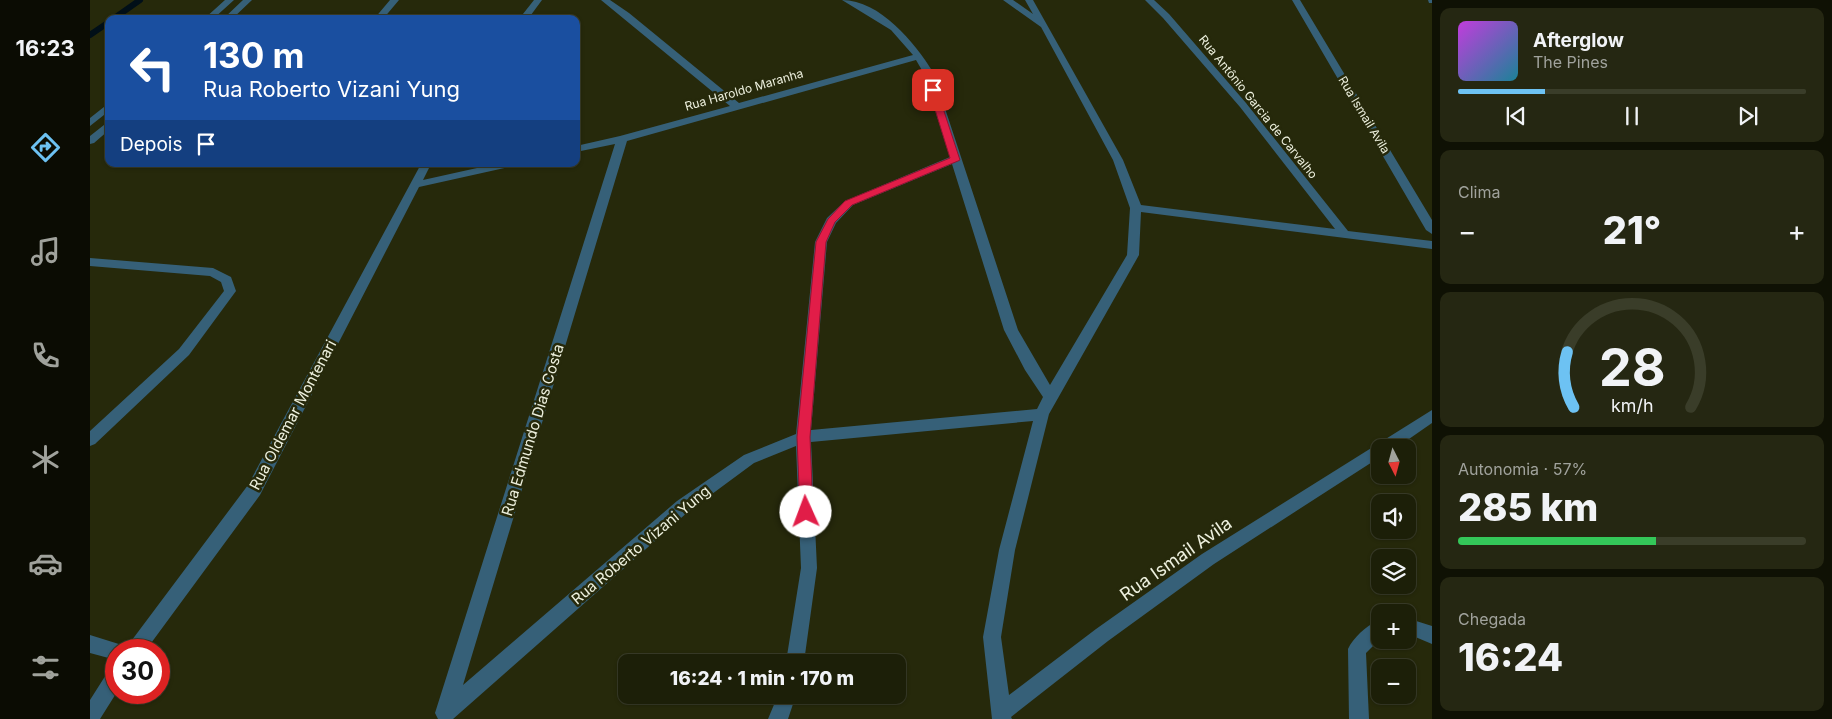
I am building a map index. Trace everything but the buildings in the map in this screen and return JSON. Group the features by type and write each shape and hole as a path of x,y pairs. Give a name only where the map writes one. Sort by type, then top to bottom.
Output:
{"street":[{"path":"213,15 230,0"},
{"path":"231,15 248,0"},
{"path":"382,15 395,0"},
{"path":"526,15 538,0"},
{"path":"605,0 737,106"},
{"path":"846,0 878,15 902,34 919,56 928,72 1011,330 1030,366 1050,397"},
{"path":"1008,0 1044,25"},
{"path":"1002,716 992,637 1007,550 1042,414 1050,397 1133,255 1136,208 1118,160 1030,0"},
{"name":"Rua Antônio Garcia de Carvalho","path":"1149,0 1166,16 1242,105 1344,232"},
{"name":"Rua Ismail Avila","path":"1296,0 1432,230"},
{"name":"Rua Haroldo Maranha","path":"580,148 622,139 919,56"},
{"path":"90,123 105,110"},
{"path":"90,141 105,128"},
{"name":"Rua Edmundo Dias Costa","path":"442,716 622,139"},
{"path":"796,654 809,568 803,437 821,242 831,221 849,203 955,160"},
{"name":"Rua Oldemar Montenari","path":"143,639 254,490 424,167"},
{"path":"414,185 495,167"},
{"path":"1136,208 1344,232 1432,245"},
{"path":"90,262 213,272 228,280 230,291 184,352 90,440"},
{"name":"Rua Roberto Vizani Yung","path":"442,716 683,506 749,459 803,437 1042,414"},
{"name":"Rua Ismail Avila","path":"1395,439 1432,416"},
{"name":"Rua Ismail Avila","path":"1002,716 1102,635 1208,559 1371,454"},
{"path":"1416,629 1432,635"},
{"path":"1359,719 1357,649 1371,636"},
{"path":"90,644 105,648"},
{"path":"90,717 105,694"},
{"path":"778,719 784,704"}],"waterway":[{"path":"119,15 140,0"},
{"path":"90,35 105,25"}],"route":[{"path":"806,512 803,437 821,242 831,221 849,203 955,160 933,90"}]}
